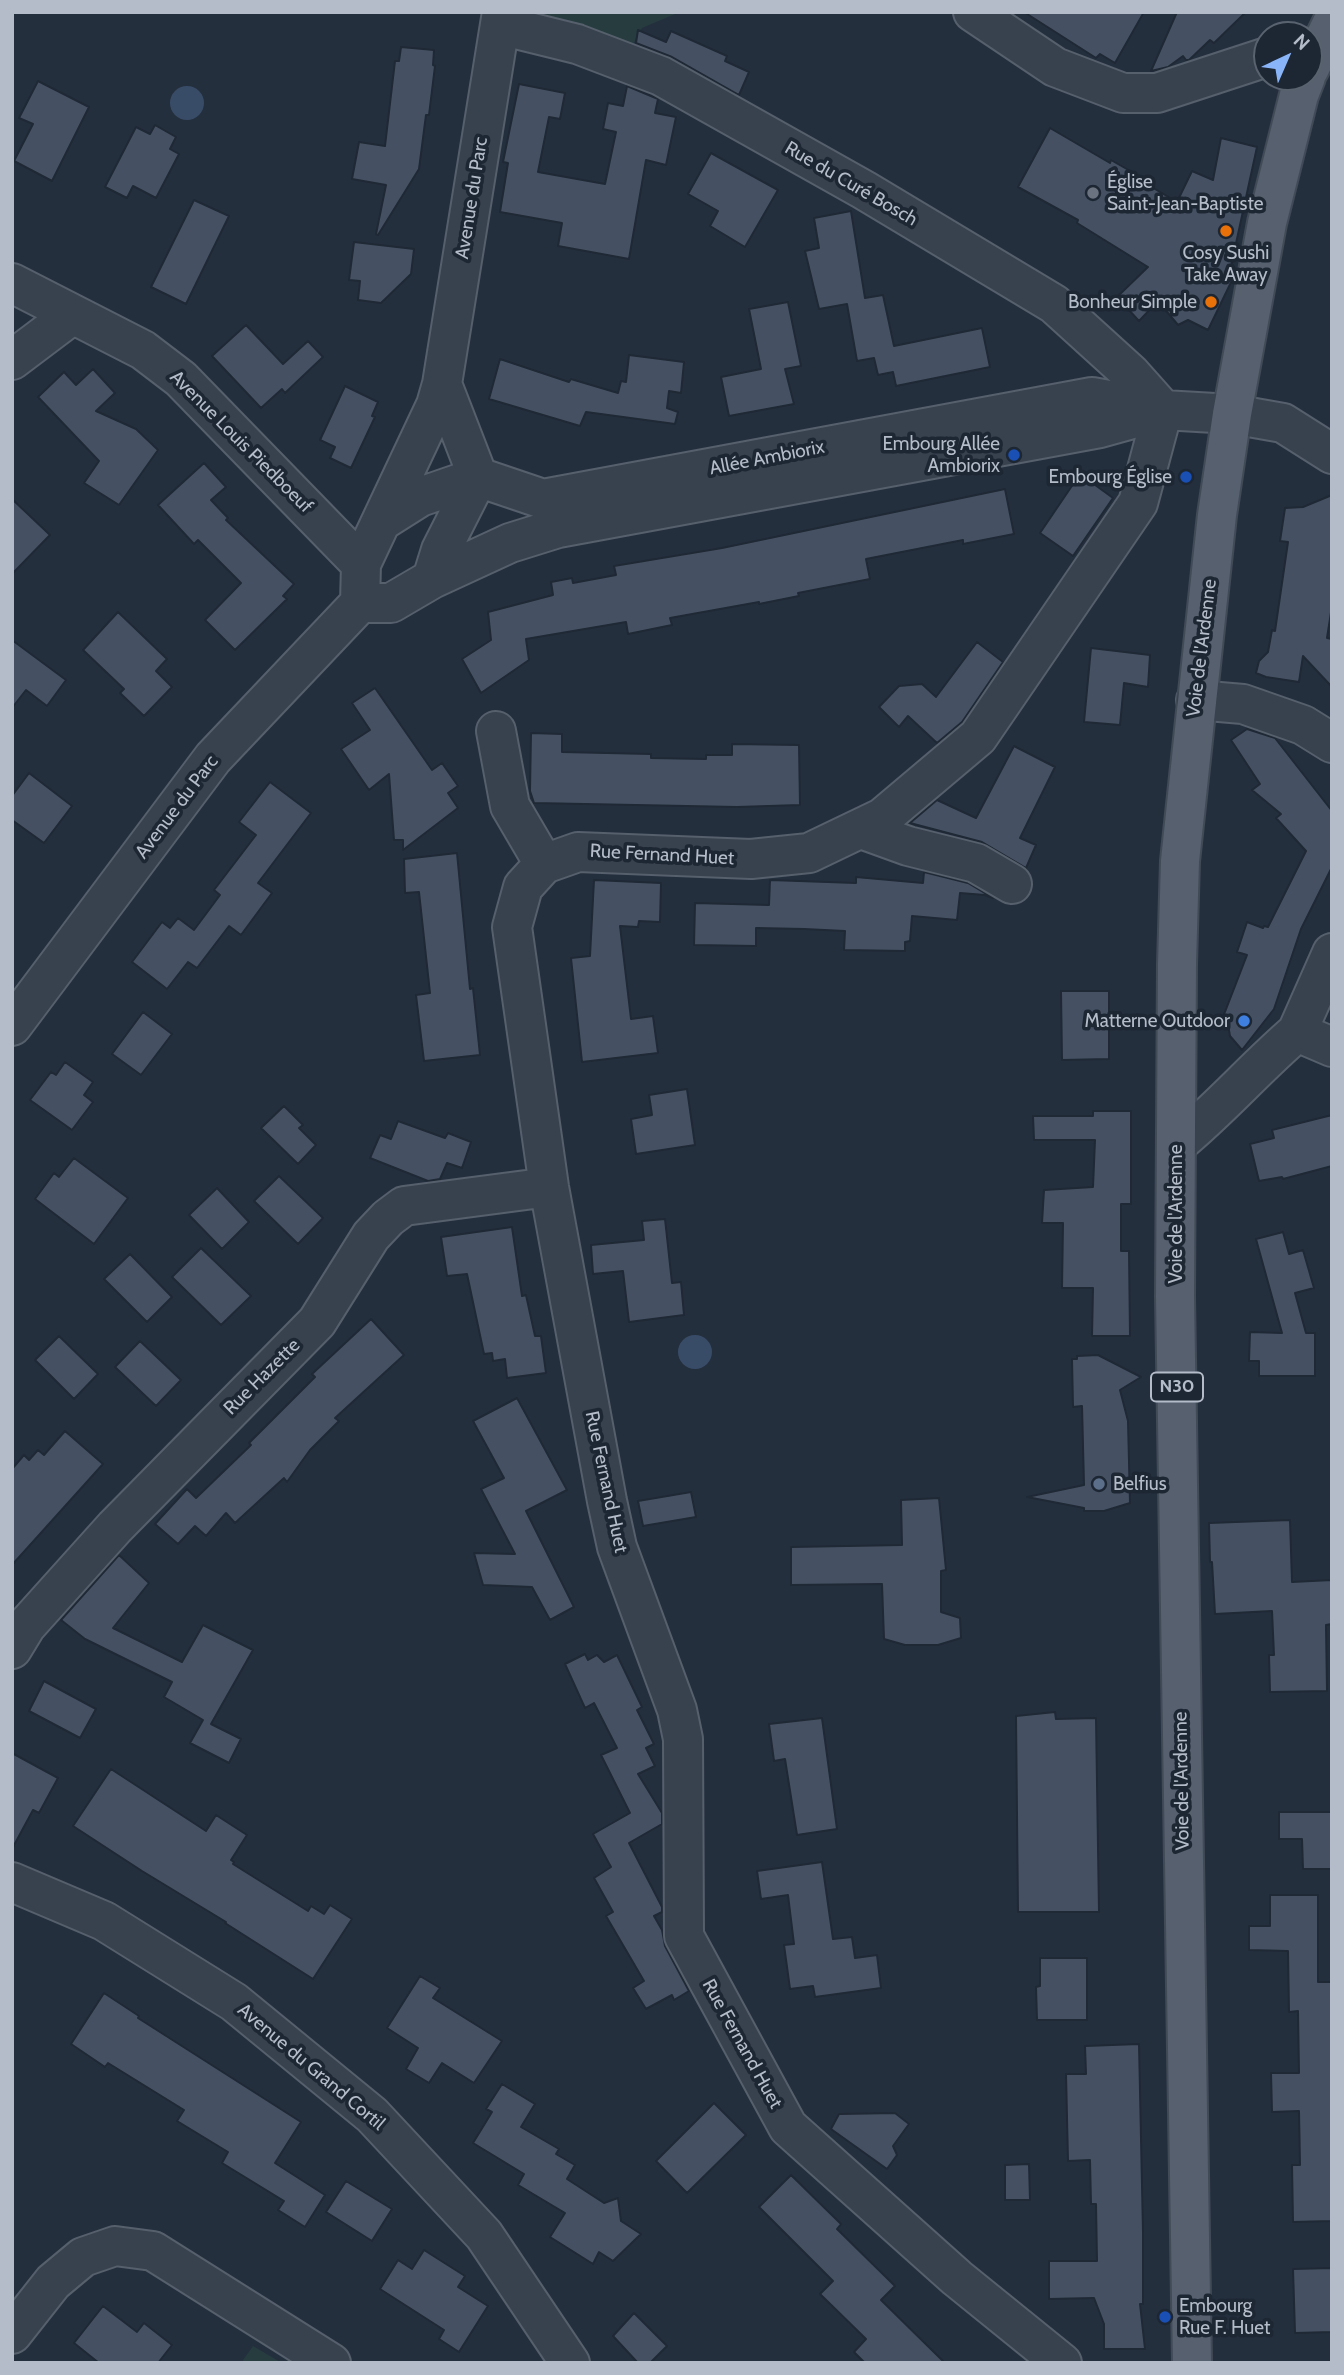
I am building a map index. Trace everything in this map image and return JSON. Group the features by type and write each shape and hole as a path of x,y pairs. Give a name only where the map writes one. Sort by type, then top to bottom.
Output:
{"main road":[{"name":"Voie de l'Ardenne","path":"1192,2363 1175,1296 1180,861 1217,515 1232,414 1266,223 1300,91"}],"street":[{"path":"973,12 1055,68 1123,93 1157,93 1253,62"},
{"name":"Avenue du Parc","path":"12,1026 213,758 360,603 361,564 436,405 442,384 501,18"},
{"name":"Rue du Curé Bosch","path":"501,18 661,76 864,190 1054,304 1130,373 1163,410"},
{"name":"Avenue Louis Piedboeuf","path":"12,283 143,350 181,379 361,564"},
{"path":"12,360 73,314"},
{"path":"360,603 391,603 432,579 441,550 478,477 442,384"},
{"name":"Allée Ambiorix","path":"478,477 543,499 1092,397 1163,410 1232,414 1283,423 1332,454"},
{"name":"Allée Ambiorix","path":"432,579 510,543 558,528 1100,428 1163,410"},
{"name":"Rue Fernand Huet","path":"1062,2363 957,2278 788,2127 684,1936 683,1739 677,1710 617,1547 549,1186 512,927 523,887 544,864 578,852 751,859 809,853 882,818 978,737 1138,503 1163,410"},
{"path":"382,521 420,497 478,477"},
{"path":"1196,700 1243,704 1303,725 1332,743"},
{"path":"496,731 510,806 544,864"},
{"path":"860,829 908,846 976,863 1012,884"},
{"path":"1177,1144 1212,1116 1269,1056 1315,1039 1332,953"},
{"name":"Rue Hazette","path":"12,1649 26,1626 115,1527 317,1322 371,1236 388,1218 404,1206 549,1186"},
{"name":"Avenue du Grand Cortil","path":"12,1882 104,1922 234,2002 372,2115 484,2235 570,2363"},
{"path":"12,2334 53,2282 83,2257 115,2246 153,2251 331,2363"}],"green space":[{"path":"542,12 680,12 642,28 632,46 548,22"},
{"path":"253,2346 282,2363 241,2363"}],"water":[{"path":"187,86 199,91 204,103 199,115 187,120 175,115 170,103 175,91"},
{"path":"695,1335 707,1340 712,1352 707,1364 695,1369 683,1364 678,1352 683,1340"}],"building":[{"path":"1024,12 1144,12 1115,63 1100,54 1096,58"},
{"path":"1177,12 1246,12 1214,43 1210,40 1189,60 1183,56 1168,67 1151,71"},
{"path":"638,30 666,42 671,31 727,56 725,61 749,72 739,95 672,57 636,43"},
{"path":"401,47 434,50 435,66 419,169 378,235 376,234 386,185 352,179 359,142 385,146 395,61 399,61"},
{"path":"38,81 89,107 52,181 14,161 33,124 19,118"},
{"path":"519,84 565,93 560,119 549,117 538,172 605,184 616,132 603,129 608,103 623,106 627,86 658,99 655,113 676,117 666,165 646,160 629,259 558,246 562,223 500,212 508,163 503,162"},
{"path":"155,125 176,137 170,149 179,154 156,198 133,186 127,198 105,187 136,127 150,134"},
{"path":"1050,128 1110,163 1111,160 1139,176 1138,179 1177,202 1192,171 1213,180 1221,138 1257,147 1230,271 1235,274 1208,330 1188,320 1178,325 1158,301 1139,321 1117,297 1148,267 1077,223 1078,220 1018,187"},
{"path":"711,153 778,190 745,247 710,226 718,211 688,194"},
{"path":"194,200 229,216 186,304 151,287"},
{"path":"851,211 865,298 883,295 894,346 982,328 990,367 896,386 893,372 878,375 874,358 857,361 847,304 819,309 805,251 819,248 814,218"},
{"path":"354,242 414,249 411,274 381,303 358,300 360,281 349,280"},
{"path":"788,302 801,366 785,369 794,404 729,416 721,377 761,369 749,309"},
{"path":"246,325 283,364 308,341 323,357 285,393 282,389 261,408 212,356"},
{"path":"629,355 684,362 681,393 669,391 667,408 678,412 675,424 586,412 580,426 489,399 500,359 569,382 571,379 618,393 621,381 626,382"},
{"path":"93,369 115,393 96,411 136,429 158,450 119,505 84,483 99,461 38,397 64,372 76,385"},
{"path":"345,386 378,402 372,416 375,417 351,468 330,458 335,447 320,440"},
{"path":"204,463 226,487 211,500 228,518 226,520 294,584 283,596 287,599 235,650 205,620 241,583 198,540 194,544 158,505"},
{"path":"1080,474 1113,498 1073,556 1040,533"},
{"path":"1005,489 1014,534 963,544 963,540 866,559 870,579 798,593 799,596 759,604 670,618 672,625 628,634 626,622 526,639 529,660 481,693 462,659 491,640 488,612 553,595 551,582 572,578 573,583 616,575 614,566 722,548"},
{"path":"1332,495 1332,606 1327,638 1332,639 1332,687 1303,656 1299,682 1266,677 1256,673 1259,661 1268,652 1272,630 1275,631 1288,542 1280,541 1285,508 1303,507"},
{"path":"12,499 50,535 12,574"},
{"path":"118,612 167,659 156,671 172,687 144,716 120,693 124,689 83,650"},
{"path":"12,640 66,680 47,706 26,690 12,708"},
{"path":"977,642 1003,662 962,722 937,743 908,716 899,727 879,707 899,686 922,684 936,697"},
{"path":"1091,648 1150,655 1148,687 1124,683 1120,725 1084,722"},
{"path":"375,688 432,770 442,763 458,786 448,793 458,808 403,850 403,840 394,840 389,774 369,790 341,749 370,730 352,703"},
{"path":"1247,729 1275,738 1332,811 1332,867 1301,929 1274,1009 1242,1050 1230,1036 1227,1019 1223,1017 1247,955 1237,952 1247,922 1263,928 1268,927 1306,851 1276,818 1281,814 1252,790 1260,784 1231,740"},
{"path":"531,733 562,734 562,752 651,754 651,758 706,759 706,755 732,755 732,744 799,745 800,805 737,807 534,803 530,791"},
{"path":"1014,746 1055,767 1020,838 1036,845 1026,868 982,842 910,823 937,800 976,818"},
{"path":"29,773 72,806 44,843 12,820 12,796"},
{"path":"270,782 311,813 258,883 272,893 241,935 229,926 197,968 188,962 167,989 132,962 162,922 170,928 178,918 194,930 220,895 214,890 256,835 239,822"},
{"path":"457,853 470,989 473,988 480,1055 424,1061 416,995 430,993 419,892 405,893 404,859"},
{"path":"924,872 968,883 993,898 960,893 957,920 912,916 910,941 905,942 905,951 844,950 845,931 804,929 756,928 756,946 694,945 695,903 769,905 770,880 856,883 856,877 923,883"},
{"path":"594,880 661,883 660,922 639,921 638,927 620,926 631,1019 653,1016 658,1053 582,1062 571,958 590,956"},
{"path":"1061,991 1109,991 1109,1059 1062,1060"},
{"path":"143,1012 172,1034 141,1075 112,1054"},
{"path":"65,1062 93,1082 84,1095 93,1102 72,1130 30,1100 51,1072 56,1075"},
{"path":"687,1089 695,1145 636,1154 631,1119 652,1115 649,1095"},
{"path":"284,1106 303,1125 299,1128 316,1145 298,1164 261,1128"},
{"path":"1093,1111 1131,1111 1131,1204 1121,1204 1121,1251 1129,1251 1130,1336 1092,1336 1093,1288 1062,1288 1063,1223 1042,1223 1044,1190 1093,1187 1095,1140 1034,1140 1033,1116 1093,1116"},
{"path":"1332,1115 1332,1166 1283,1179 1259,1181 1250,1144 1274,1138 1272,1130"},
{"path":"398,1121 445,1138 448,1133 471,1142 462,1168 447,1163 440,1179 428,1181 370,1158 380,1135 391,1139"},
{"path":"74,1158 128,1198 94,1244 35,1199 54,1173 59,1177"},
{"path":"279,1176 323,1218 298,1244 254,1201"},
{"path":"217,1188 249,1222 222,1249 189,1215"},
{"path":"665,1219 672,1283 681,1282 684,1315 629,1322 623,1271 593,1274 591,1245 644,1240 642,1221"},
{"path":"512,1227 522,1296 526,1295 535,1336 541,1336 546,1373 507,1378 505,1359 493,1361 492,1353 484,1354 467,1274 447,1276 441,1237"},
{"path":"1283,1232 1289,1254 1303,1250 1314,1288 1295,1293 1306,1333 1315,1333 1315,1376 1259,1376 1259,1361 1249,1361 1250,1332 1282,1333 1256,1239"},
{"path":"201,1248 251,1296 221,1325 172,1277"},
{"path":"130,1254 172,1297 147,1322 104,1279"},
{"path":"371,1319 404,1355 335,1418 339,1421 310,1450 287,1482 284,1478 235,1523 226,1513 206,1536 195,1526 178,1544 155,1524 187,1489 196,1498 315,1377 312,1374"},
{"path":"59,1336 98,1374 74,1399 35,1360"},
{"path":"140,1341 181,1380 156,1406 115,1367"},
{"path":"1098,1355 1141,1377 1120,1390 1128,1421 1130,1503 1104,1511 1084,1511 1084,1508 1027,1497 1084,1485 1082,1406 1073,1407 1072,1359 1077,1359 1077,1356"},
{"path":"517,1398 567,1490 526,1511 574,1607 550,1620 532,1587 483,1585 474,1553 515,1554 481,1489 504,1478 473,1421"},
{"path":"65,1431 103,1464 12,1565 12,1469 24,1455 29,1460 38,1450 44,1455"},
{"path":"691,1492 696,1517 643,1526 638,1501"},
{"path":"939,1498 946,1570 941,1571 941,1612 960,1618 961,1638 938,1645 905,1645 884,1639 882,1584 791,1585 791,1547 902,1545 901,1500"},
{"path":"1290,1520 1292,1582 1332,1580 1332,1624 1326,1625 1327,1691 1270,1692 1269,1655 1274,1655 1272,1611 1215,1614 1209,1523"},
{"path":"119,1555 149,1583 113,1628 182,1662 203,1625 253,1650 211,1724 241,1739 229,1763 190,1743 203,1720 164,1697 172,1682 85,1639 61,1620"},
{"path":"585,1654 588,1660 597,1655 604,1662 617,1655 642,1707 637,1710 654,1744 646,1748 655,1766 638,1774 662,1813 662,1824 629,1843 662,1907 662,1912 654,1916 662,1930 665,1946 689,1991 674,2000 672,1995 646,2009 633,1988 644,1981 606,1916 613,1912 594,1878 611,1867 593,1834 630,1813 601,1755 617,1748 594,1703 585,1708 565,1664"},
{"path":"44,1681 96,1709 80,1738 29,1711"},
{"path":"1055,1712 1056,1719 1096,1718 1099,1912 1018,1912 1016,1716"},
{"path":"822,1718 837,1829 797,1835 785,1759 774,1761 769,1724"},
{"path":"12,1753 58,1778 39,1813 33,1810 12,1849"},
{"path":"111,1769 206,1831 216,1815 247,1835 231,1860 233,1864 308,1911 311,1906 324,1914 330,1905 352,1919 313,1979 73,1826"},
{"path":"1279,1812 1332,1812 1332,1869 1303,1869 1302,1839 1279,1839"},
{"path":"822,1862 833,1939 852,1937 855,1958 877,1955 881,1988 815,1997 813,1986 790,1989 784,1945 794,1944 788,1895 761,1899 757,1871"},
{"path":"1270,1895 1318,1895 1318,1982 1332,1982 1332,2221 1293,2222 1292,2165 1300,2165 1299,2111 1272,2112 1271,2073 1299,2073 1298,2011 1289,2012 1288,1951 1249,1950 1249,1926 1270,1926"},
{"path":"1040,1958 1087,1958 1087,2020 1037,2020 1036,1987 1040,1986"},
{"path":"420,1976 440,1988 433,1998 502,2041 474,2083 442,2063 429,2083 406,2069 418,2048 387,2028"},
{"path":"104,1993 139,2016 138,2018 301,2122 275,2163 325,2195 305,2227 278,2210 284,2201 222,2163 228,2152 177,2121 184,2110 108,2063 105,2067 71,2044"},
{"path":"1139,2044 1143,2232 1143,2304 1140,2304 1145,2349 1104,2349 1104,2324 1094,2298 1049,2299 1049,2261 1097,2261 1096,2204 1091,2204 1090,2160 1068,2161 1066,2074 1086,2074 1085,2046"},
{"path":"502,2084 535,2104 521,2127 559,2149 556,2154 575,2165 567,2179 604,2203 618,2198 621,2221 641,2234 613,2261 599,2252 593,2264 550,2237 565,2213 518,2185 524,2174 473,2143 492,2112 486,2109"},
{"path":"714,2103 746,2135 687,2193 656,2161"},
{"path":"895,2113 909,2124 893,2146 897,2155 887,2169 831,2129 839,2114"},
{"path":"1029,2164 1030,2200 1005,2200 1005,2165"},
{"path":"791,2175 841,2224 837,2229 895,2286 881,2300 945,2363 865,2363 854,2352 866,2339 820,2294 833,2281 759,2207"},
{"path":"346,2181 392,2209 372,2241 326,2212"},
{"path":"424,2250 465,2276 458,2287 488,2306 459,2352 439,2339 444,2330 380,2289 398,2260 412,2269"},
{"path":"1332,2268 1332,2332 1295,2333 1293,2269"},
{"path":"103,2306 137,2332 144,2323 172,2345 158,2363 99,2363 74,2343"},
{"path":"634,2313 667,2346 650,2363 638,2363 613,2336"}],"place":[{"name":"Église Saint-Jean-Baptiste","path":"1093,193"},
{"name":"Cosy Sushi Take Away","path":"1226,231"},
{"name":"Bonheur Simple","path":"1211,302"},
{"name":"Embourg Allée Ambiorix","path":"1014,455"},
{"name":"Embourg Église","path":"1186,477"},
{"name":"Matterne Outdoor","path":"1244,1021"},
{"name":"Belfius","path":"1099,1484"},
{"name":"Embourg Rue F. Huet","path":"1165,2317"}]}
